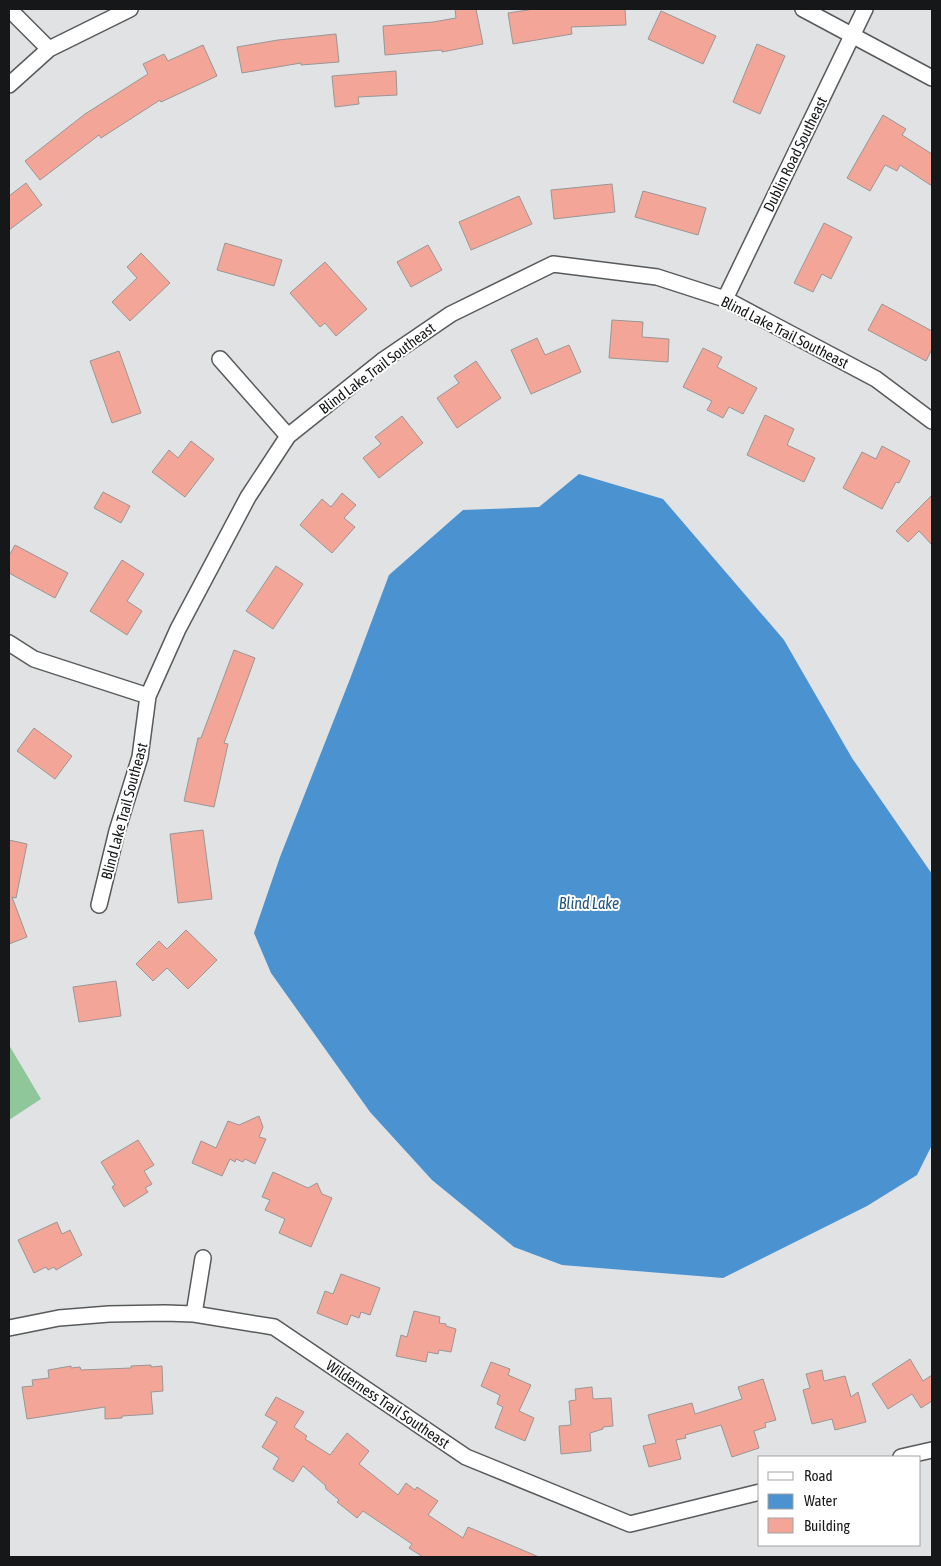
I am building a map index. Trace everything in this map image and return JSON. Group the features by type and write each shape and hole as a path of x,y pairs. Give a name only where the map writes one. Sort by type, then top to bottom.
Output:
{"street":[{"path":"9,9 49,49"},
{"path":"9,85 49,49 130,9"},
{"path":"803,9 932,78"},
{"name":"Dublin Road Southeast","path":"725,299 865,9"},
{"name":"Blind Lake Trail Southeast","path":"99,905 117,831 140,757 148,696 178,629 248,497 288,436 382,361 451,314 553,264 657,277 725,299 876,379 932,421"},
{"path":"220,359 288,436"},
{"path":"9,643 34,659 148,696"},
{"path":"194,1314 203,1258"},
{"name":"Wilderness Trail Southeast","path":"9,1328 59,1318 101,1314 194,1314 274,1327 466,1457 630,1524 758,1492"},
{"path":"905,1456 932,1450"}],"green space":[{"path":"9,1045 41,1099 9,1120"}],"water":[{"name":"Blind Lake","path":"579,474 663,499 784,640 852,758 932,874 932,1145 917,1175 867,1206 723,1278 562,1265 514,1247 432,1180 370,1112 271,973 254,933 280,857 389,575 463,510 539,507"}],"building":[{"path":"455,9 476,9 483,44 442,52 442,50 385,55 383,26 456,18"},
{"path":"534,9 625,9 626,25 571,27 572,34 513,44 508,13"},
{"path":"661,11 716,36 703,64 648,39"},
{"path":"336,34 339,62 301,65 301,63 242,73 237,47 278,40"},
{"path":"757,44 785,56 760,114 733,102"},
{"path":"203,45 217,76 161,102 160,100 101,138 99,135 40,180 25,161 85,114 148,74 143,64 164,54 168,61"},
{"path":"396,71 397,95 358,97 359,104 335,107 332,76"},
{"path":"883,115 906,129 902,135 932,154 932,186 900,165 897,171 885,165 870,191 847,178"},
{"path":"26,183 42,205 9,230 9,196"},
{"path":"612,184 615,212 554,219 551,190"},
{"path":"643,191 706,208 698,235 635,217"},
{"path":"519,196 532,224 471,250 459,222"},
{"path":"824,223 852,237 831,279 822,274 813,292 794,283"},
{"path":"225,243 282,260 274,286 217,270"},
{"path":"428,245 442,270 411,287 397,262"},
{"path":"141,253 170,283 130,321 112,302 137,278 127,267"},
{"path":"325,262 367,309 336,336 325,323 320,327 290,293"},
{"path":"882,304 932,331 932,349 926,361 868,330"},
{"path":"612,320 643,322 642,337 669,339 668,362 609,358"},
{"path":"537,338 545,355 569,345 581,372 531,394 511,350"},
{"path":"703,348 722,357 717,367 757,388 743,414 729,407 723,418 707,410 712,401 683,387"},
{"path":"119,351 141,413 112,423 90,361"},
{"path":"476,361 501,398 457,428 437,398 459,383 454,376"},
{"path":"765,415 794,429 787,445 815,458 804,482 747,455"},
{"path":"402,416 423,443 379,478 363,458 381,444 375,437"},
{"path":"191,441 214,459 185,497 152,472 169,450 178,458"},
{"path":"882,446 910,461 899,483 896,482 882,509 843,488 862,452 876,459"},
{"path":"103,492 130,506 121,523 94,508"},
{"path":"342,493 356,505 344,518 355,527 332,553 300,525 322,499 331,507"},
{"path":"932,495 932,545 919,531 908,542 896,531"},
{"path":"15,545 68,573 55,598 9,573 9,556"},
{"path":"122,560 144,574 127,601 142,611 127,635 90,611"},
{"path":"276,566 303,584 273,629 246,611"},
{"path":"234,650 255,658 224,743 228,744 214,807 184,801 198,738 201,738"},
{"path":"34,728 72,756 55,779 17,751"},
{"path":"203,830 212,899 178,903 170,834"},
{"path":"9,840 27,844 16,898 12,897 27,937 9,944"},
{"path":"186,930 217,960 188,989 167,968 153,981 136,964 159,941 167,949"},
{"path":"116,981 121,1016 79,1022 73,987"},
{"path":"259,1116 263,1127 259,1137 266,1139 255,1164 245,1159 243,1162 236,1159 235,1162 230,1159 222,1176 192,1163 201,1141 216,1148 228,1121 239,1125"},
{"path":"138,1140 154,1165 144,1171 152,1184 145,1188 148,1192 124,1207 112,1187 115,1185 101,1162"},
{"path":"273,1172 308,1188 317,1183 322,1194 332,1198 311,1247 279,1233 285,1219 265,1210 270,1200 262,1197"},
{"path":"57,1222 62,1234 70,1230 82,1255 56,1270 54,1267 48,1270 46,1267 34,1273 18,1240"},
{"path":"341,1274 380,1288 370,1315 361,1312 359,1318 351,1315 347,1325 317,1313 325,1291 333,1294"},
{"path":"414,1311 440,1317 439,1323 456,1329 451,1352 439,1350 438,1354 428,1352 426,1362 396,1356 401,1335 407,1337"},
{"path":"910,1359 923,1381 932,1375 932,1401 921,1408 912,1394 888,1409 872,1384"},
{"path":"491,1362 510,1369 508,1375 531,1385 519,1411 534,1418 525,1441 495,1428 503,1407 497,1404 500,1395 481,1386"},
{"path":"151,1365 151,1367 162,1366 163,1391 151,1392 153,1414 105,1419 105,1407 27,1419 22,1387 33,1386 32,1380 49,1378 48,1370 71,1366 71,1368 80,1367 81,1370 131,1368 131,1366"},
{"path":"822,1370 824,1381 845,1376 851,1397 858,1392 866,1422 835,1430 832,1419 812,1424 803,1390 810,1388 806,1374"},
{"path":"763,1379 776,1420 765,1423 766,1427 754,1431 759,1448 732,1457 721,1425 685,1435 686,1438 676,1440 681,1459 649,1467 643,1446 656,1443 648,1415 692,1403 695,1414 742,1399 738,1387"},
{"path":"592,1387 593,1399 611,1398 613,1426 603,1427 603,1429 590,1433 591,1451 561,1454 559,1426 571,1425 569,1401 576,1400 575,1389"},
{"path":"276,1397 304,1412 294,1427 307,1436 305,1439 330,1455 347,1433 369,1451 359,1464 398,1495 406,1483 415,1490 417,1487 438,1501 428,1515 463,1538 468,1527 539,1557 423,1557 409,1548 412,1544 363,1511 357,1518 337,1502 339,1500 326,1489 325,1485 303,1466 293,1482 273,1469 279,1458 262,1447 277,1422 265,1415"}]}
